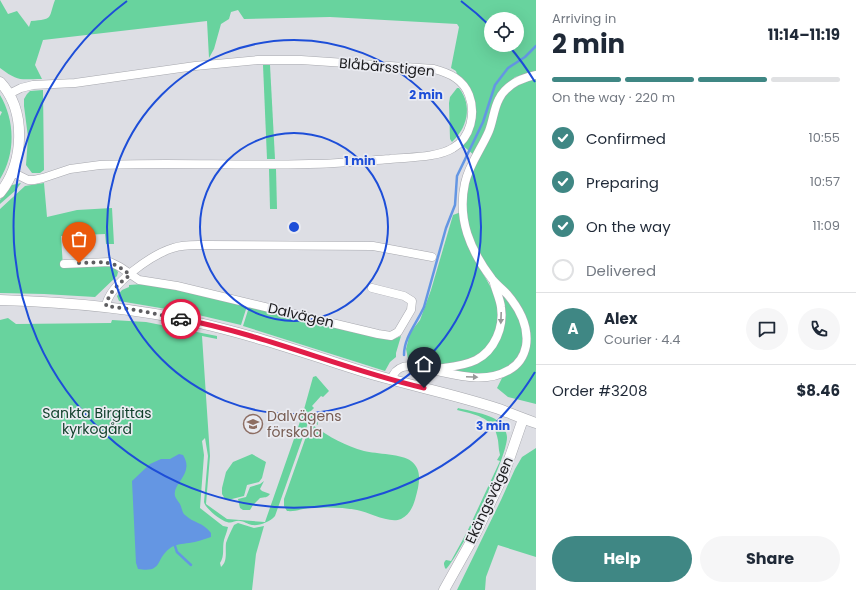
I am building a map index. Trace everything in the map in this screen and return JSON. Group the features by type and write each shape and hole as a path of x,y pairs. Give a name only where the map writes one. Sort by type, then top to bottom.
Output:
{"street":[{"name":"Blåbärsstigen","path":"9,94 21,88 33,85 75,83 233,61 292,59 434,69 452,74 468,91 472,108 470,126 460,142 448,150 430,155 358,162 307,164 100,165 70,169 34,180 28,180 12,172"},
{"path":"391,380 393,374 401,367 409,366 460,376 484,377 501,375 518,363 526,347 524,325 518,309 479,261 468,239 463,213 465,182 484,144 499,99 506,89 515,83 526,77 536,75"},
{"path":"0,82 9,94 16,114 19,139 18,156 12,172 0,193"},
{"path":"106,306 107,300 113,290 149,260 172,248 189,245 373,246 432,257"},
{"name":"Dalvägen","path":"64,264 110,262 120,266 130,275 139,280 177,286 391,336 398,332 411,310 412,301 404,296 372,288"},
{"path":"434,370 477,360 488,351 495,342 502,321 501,306 493,280"},
{"path":"0,300 106,306 194,321 270,342 391,380 492,407 536,423"},
{"name":"Ekängsvägen","path":"444,590 477,531 504,474 523,419"}],"green space":[{"path":"0,0 8,14 17,11 29,27 31,21 43,20 49,17 55,0 536,0 536,72 515,77 494,100 488,124 474,155 462,145 474,123 476,109 475,101 466,84 456,71 451,68 459,27 457,24 330,17 244,19 238,10 231,12 229,19 221,24 214,49 209,58 207,21 43,40 35,65 42,79 20,79 11,76 0,68"},
{"path":"263,65 270,65 275,159 267,159"},
{"path":"536,78 536,404 508,397 497,388 502,378 515,370 530,337 499,285 477,252 468,223 467,193 468,183 503,98 514,88"},
{"path":"457,88 459,88 463,95 467,109 464,124 452,142 450,139 449,103 450,97"},
{"path":"43,90 44,170 40,173 32,173 26,165 28,137 24,99 30,91"},
{"path":"0,95 9,115 12,137 9,159 0,179 0,116 2,112 0,111"},
{"path":"269,169 276,169 277,209 270,209"},
{"path":"21,183 16,190 0,204 0,200 12,185"},
{"path":"44,183 47,217 77,210 112,208 114,244 106,244 105,234 61,236 63,267 109,265 115,268 118,272 117,276 95,297 0,293 0,209 25,186"},
{"path":"461,212 474,258 492,290 499,307 500,317 496,329 490,342 482,352 460,362 434,364 408,359 406,349 410,333 420,320 431,290 453,215"},
{"path":"143,284 169,288 247,306 241,325 190,313 119,301 117,296 122,290 129,287 129,285"},
{"path":"499,292 511,306 520,322 523,340 517,358 508,369 498,373 478,374 451,372 497,343"},
{"path":"249,307 394,339 401,336 396,357 390,362 385,371 243,326"},
{"name":"Sankta Birgittas kyrkogård","path":"8,318 16,324 111,323 112,320 146,322 217,336 217,339 202,336 210,456 206,504 227,519 265,522 303,413 313,377 316,376 329,391 323,397 321,396 312,406 314,408 310,412 317,419 318,425 312,421 308,423 275,516 267,522 250,525 241,521 224,521 207,508 204,502 208,456 205,438 202,441 204,455 200,508 223,526 228,527 223,543 222,558 220,563 221,567 225,562 226,543 234,525 238,523 254,528 264,526 256,554 252,590 0,590 0,320"},
{"path":"458,408 495,419 503,426 507,437 500,464 492,483 462,545 446,569 444,562 446,560 451,561 467,532 500,461 497,460 500,455 498,438 491,424 482,417 457,410"},
{"path":"314,426 351,447 364,451 402,457 411,461 418,470 419,484 411,510 401,519 396,520 385,519 362,511 340,508 322,507 287,511 284,506 284,499 308,431 310,427"},
{"path":"536,448 536,557 498,545 486,577 485,590 457,590 515,469 522,457"},
{"path":"252,454 266,462 262,478 259,482 247,485 244,496 228,500 225,499 222,494 222,488 226,472 233,462"},
{"path":"264,481 260,489 270,494 266,497 260,498 250,510 243,510 240,508 238,499 246,497 250,487"}],"water":[{"path":"179,454 183,455 186,462 186,468 185,473 175,491 176,499 184,514 188,518 208,529 211,533 211,537 174,546 165,553 158,565 155,567 146,570 138,569 136,563 132,481 150,464 161,459 170,459"}],"waterway":[{"path":"404,355 408,336 424,307 446,228 455,205 457,176 483,122 495,85 508,68 525,57 536,46"},
{"path":"175,546 177,552 191,565"}],"way so far":[{"path":"79,263 110,262 120,266 130,275 113,290 107,300 106,306 181,319"}],"place":[{"name":"Dalvägens förskola","path":"253,424"}],"route":[{"path":"181,319 194,321 260,339 391,380 424,388"}]}
